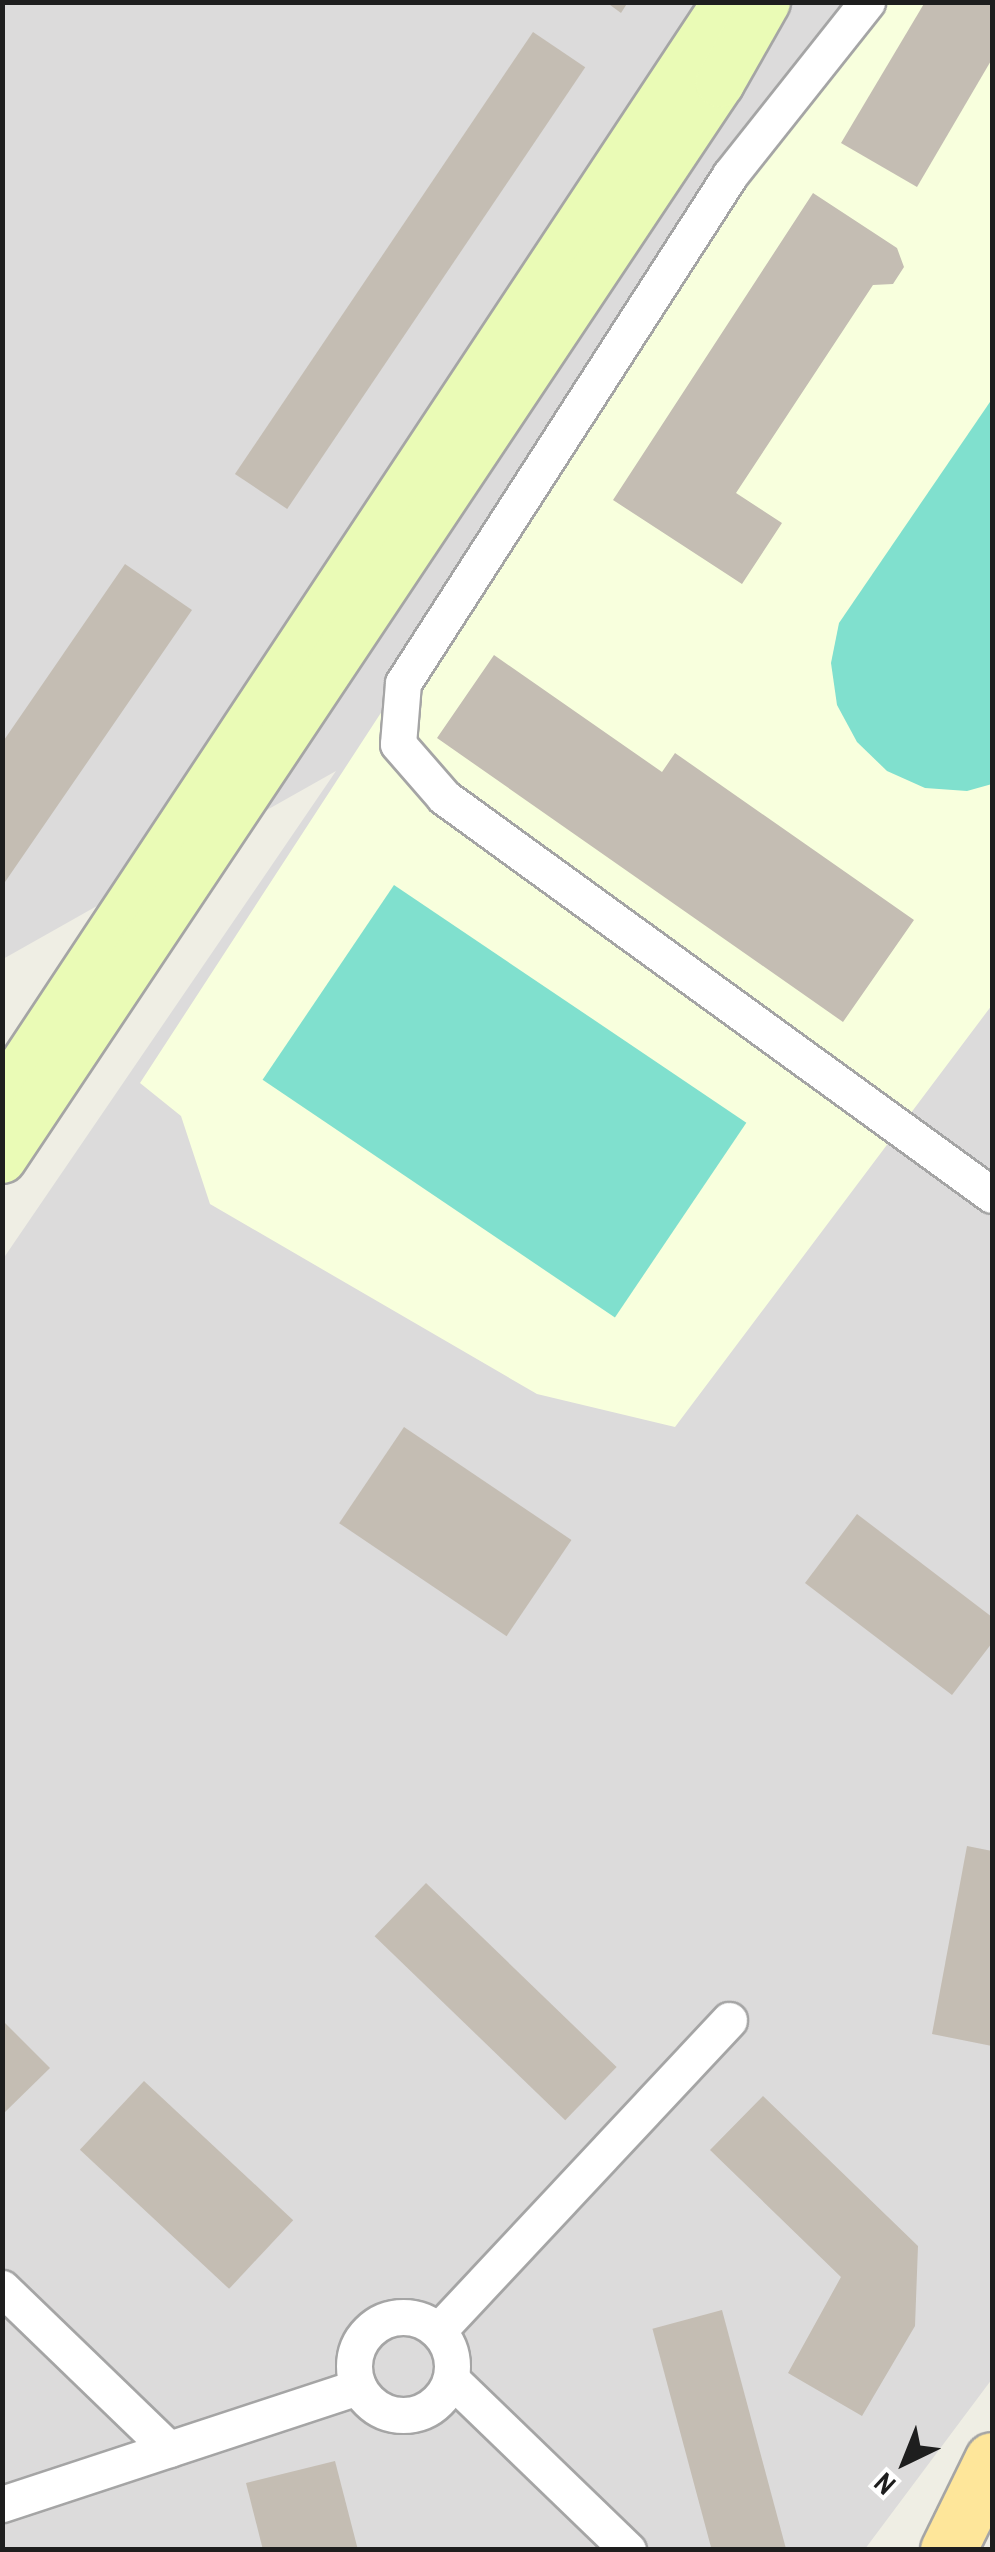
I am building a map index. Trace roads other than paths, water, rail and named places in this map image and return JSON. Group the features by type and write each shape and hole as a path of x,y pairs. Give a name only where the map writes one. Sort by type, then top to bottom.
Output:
{"main road":[{"path":"2,1098 728,2"},
{"path":"2,1160 720,83 766,2"},
{"path":"948,2550 992,2460"}],"street":[{"path":"867,2 730,175 403,684 398,744 444,796 992,1195"},
{"path":"438,2331 729,2020"},
{"path":"2,2288 169,2449"},
{"path":"407,2316 438,2331 453,2362 452,2379 432,2407 416,2414 382,2411 358,2387 355,2353 374,2326 407,2316"},
{"path":"452,2379 628,2550"},
{"path":"2,2504 358,2387"}]}
